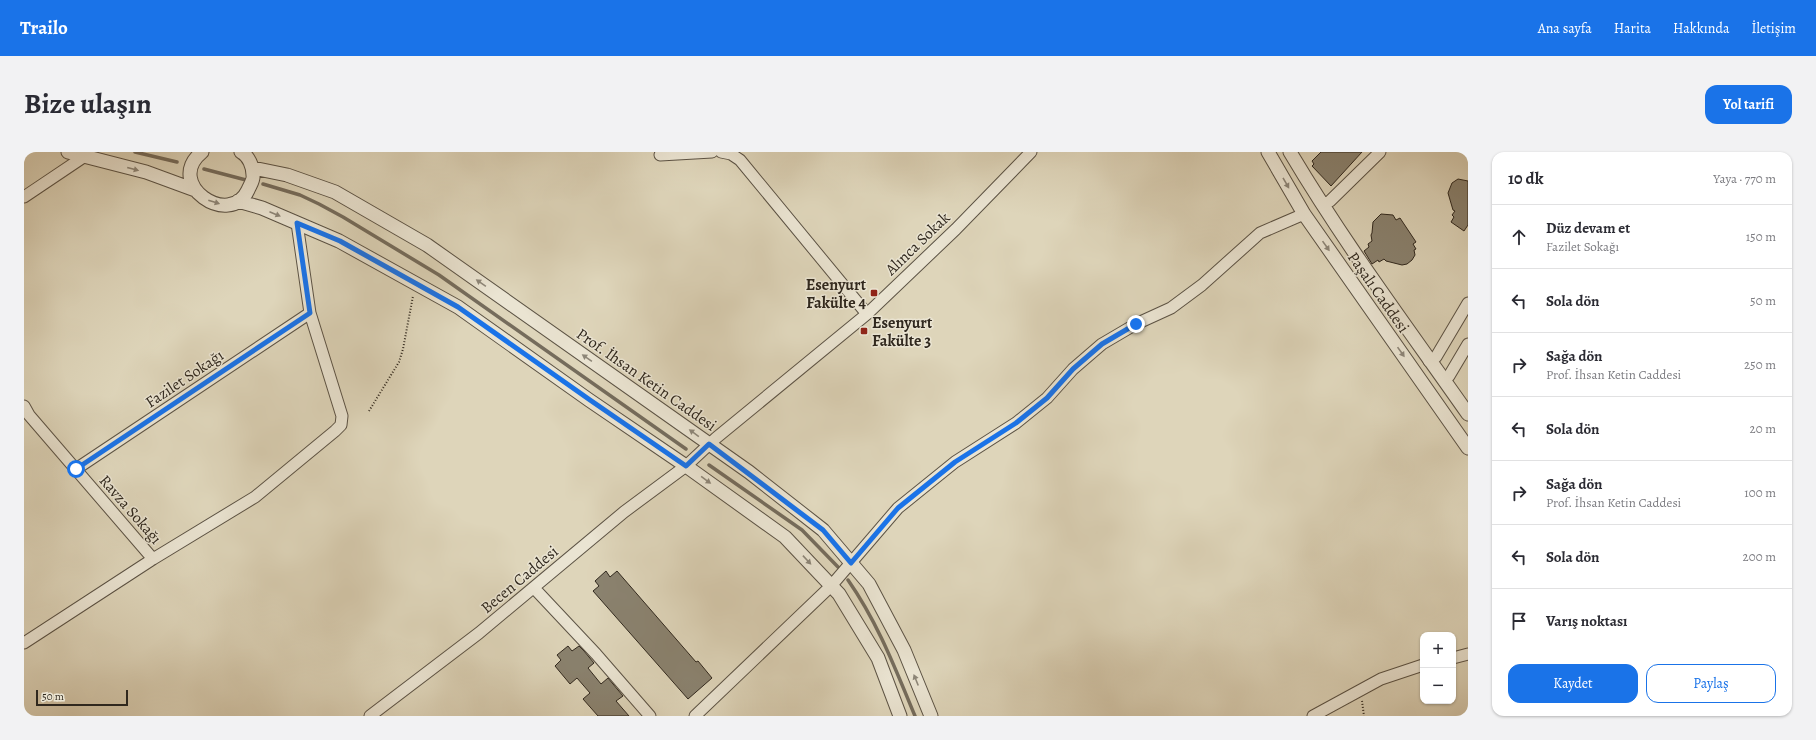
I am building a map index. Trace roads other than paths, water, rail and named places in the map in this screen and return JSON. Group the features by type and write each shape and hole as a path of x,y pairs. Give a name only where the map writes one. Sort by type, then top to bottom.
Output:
{"street":[{"path":"68,152 146,172 195,190"},
{"path":"202,152 194,158 190,168 190,181 202,198 214,204 226,206 238,201 246,194 254,178 253,168 244,153"},
{"path":"660,155 712,152"},
{"path":"721,152 731,154 740,160 866,314"},
{"name":"Alınca Sokak","path":"709,444 866,314 956,229 1031,152"},
{"name":"Paşalı Caddesi","path":"1268,152 1304,214 1468,448"},
{"name":"Paşalı Caddesi","path":"1290,152 1326,202 1429,361 1468,414"},
{"path":"1326,202 1380,152"},
{"path":"24,197 85,156"},
{"name":"Prof. İhsan Ketin Caddesi","path":"253,168 287,175 336,192 427,245 709,444 823,530 869,584 904,650 931,716"},
{"path":"238,201 262,208 340,241 458,307 785,536 839,594 878,658 900,716"},
{"path":"696,716 831,586 898,508 955,462 1016,423 1041,403 1073,369 1102,344 1136,324 1171,308 1202,285 1260,233 1304,214"},
{"path":"24,643 153,559 255,497 341,425 342,416 310,313 297,223"},
{"path":"1429,361 1436,357 1468,303"},
{"name":"Fazilet Sokağı","path":"76,469 310,313"},
{"path":"1444,380 1449,376 1468,344"},
{"name":"Ravza Sokağı","path":"24,406 29,415 153,559"},
{"name":"Becen Caddesi","path":"370,716 479,633 624,512 686,466 709,444"},
{"path":"534,588 596,654 650,716"},
{"path":"1456,657 1468,654"},
{"path":"1313,716 1381,679 1420,666"}],"waterway":[{"path":"135,152 177,162"},
{"path":"204,169 246,180"},
{"path":"263,184 300,195 319,204 439,275 686,449"},
{"path":"709,465 802,530 838,567"},
{"path":"848,580 859,596 877,629 915,716"}],"place":[{"name":"Esenyurt Fakülte 4","path":"874,293"},
{"name":"Esenyurt Fakülte 3","path":"864,331"}]}
